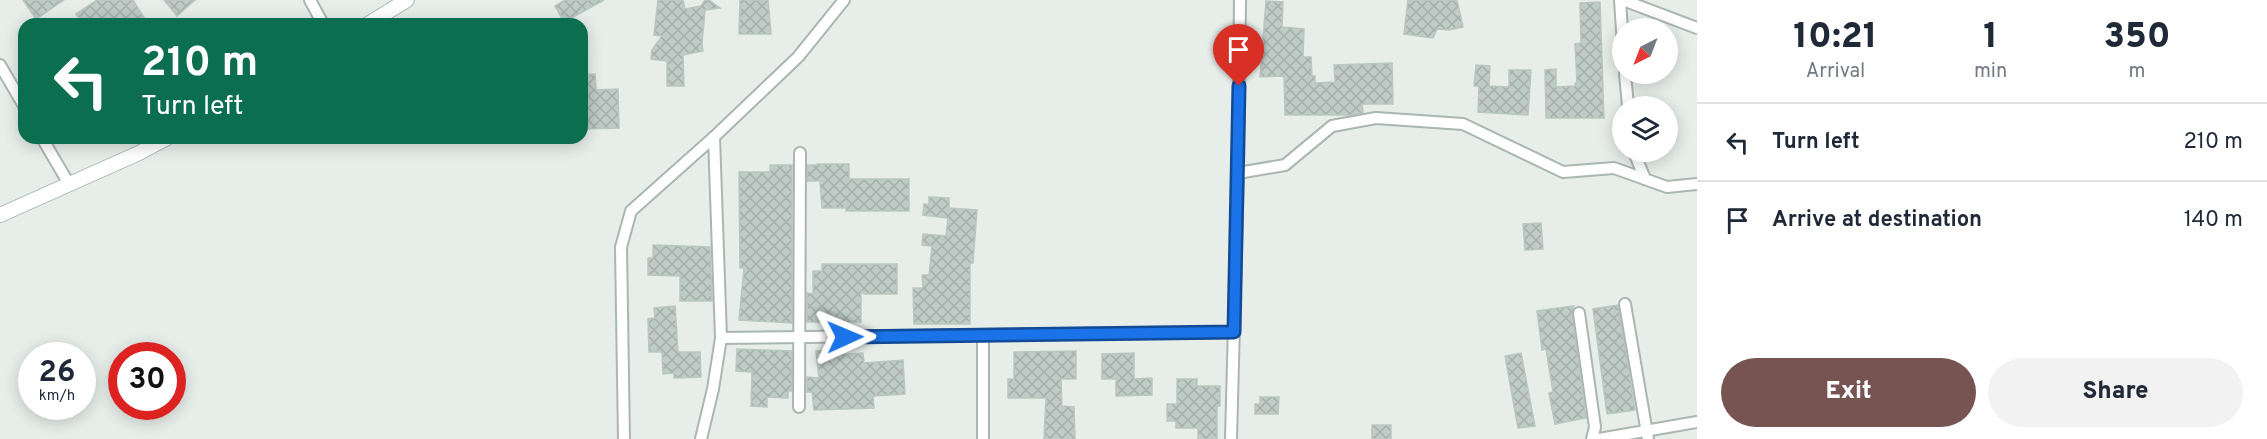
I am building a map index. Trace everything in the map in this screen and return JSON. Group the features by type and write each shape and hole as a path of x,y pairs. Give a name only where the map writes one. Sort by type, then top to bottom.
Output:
{"main road":[{"path":"378,18 407,0"},
{"path":"0,214 156,144"}],"street":[{"path":"310,0 320,18"},
{"path":"624,439 621,247 632,211 798,57 844,0"},
{"path":"1232,439 1240,0"},
{"path":"1622,18 1621,0 1697,28"},
{"path":"0,65 18,96"},
{"path":"1238,173 1285,165 1332,126 1376,118 1463,124 1563,172 1614,168 1667,187 1697,184"},
{"path":"701,439 713,389 721,338 714,137"},
{"path":"46,144 69,184"},
{"path":"799,408 801,153"},
{"path":"1638,162 1645,179"},
{"path":"1625,304 1647,435"},
{"path":"1579,313 1595,427 1592,439"},
{"path":"721,338 1234,332"},
{"path":"983,335 983,439"},
{"path":"1599,439 1647,435 1697,422"}],"building":[{"path":"23,0 64,0 37,18"},
{"path":"97,0 133,0 144,18 79,18 76,14"},
{"path":"164,0 195,0 177,16"},
{"path":"565,0 604,0 571,18 562,18 555,6"},
{"path":"658,0 683,0 685,9 701,6 705,0 709,0 720,8 705,10 703,51 683,55 684,86 667,86 667,61 651,59 652,50 662,36 654,35"},
{"path":"740,0 768,0 771,34 739,34"},
{"path":"1408,0 1457,0 1463,27 1449,30 1437,29 1433,38 1404,34"},
{"path":"1266,1 1283,2 1282,27 1304,29 1303,57 1311,57 1312,76 1315,76 1315,83 1335,82 1334,65 1392,63 1393,104 1362,104 1363,113 1352,115 1285,115 1284,76 1260,77"},
{"path":"1600,2 1604,118 1546,118 1545,70 1556,69 1556,87 1575,86 1577,83 1575,44 1581,43 1580,3"},
{"path":"1476,65 1490,66 1489,86 1509,87 1509,70 1531,70 1528,115 1478,112 1479,86 1474,86"},
{"path":"595,74 596,90 618,89 619,128 588,129 588,75"},
{"path":"849,164 849,179 909,179 909,211 846,211 846,208 822,208 820,181 807,181 807,165"},
{"path":"770,165 792,165 792,323 739,320 744,268 740,268 739,172 770,172"},
{"path":"929,197 949,198 949,208 977,210 973,263 970,263 970,324 914,324 913,288 923,288 922,275 929,275 932,246 922,245 923,234 946,236 948,218 923,215 924,204 929,205"},
{"path":"1541,223 1543,249 1525,250 1523,224"},
{"path":"653,245 710,247 712,301 680,301 680,276 648,275 648,258 653,258"},
{"path":"822,264 897,264 897,294 864,294 861,291 861,322 807,322 807,293 813,294 813,271 822,271"},
{"path":"1618,305 1635,410 1607,414 1593,309"},
{"path":"675,306 678,352 700,352 701,377 674,378 674,373 663,374 662,352 649,352 648,319 655,318 654,308"},
{"path":"1574,306 1572,314 1586,418 1555,424 1549,393 1553,392 1546,349 1542,350 1537,311"},
{"path":"737,349 792,351 792,391 788,391 788,398 767,397 767,407 751,406 752,372 736,371"},
{"path":"834,350 835,355 863,353 864,363 903,360 905,394 873,396 874,408 814,410 812,392 807,392 807,377 819,378 816,351"},
{"path":"1076,351 1076,379 1061,379 1062,406 1074,407 1075,439 1044,439 1046,398 1008,398 1008,379 1014,379 1014,352"},
{"path":"1134,353 1134,379 1152,378 1152,395 1116,396 1116,379 1102,379 1102,354"},
{"path":"1521,353 1535,426 1518,428 1505,356"},
{"path":"1177,379 1197,379 1197,386 1220,386 1220,406 1217,406 1217,439 1198,439 1198,428 1176,428 1176,421 1167,421 1167,404 1177,404"},
{"path":"1260,397 1279,397 1278,414 1255,414 1255,404 1260,404"},
{"path":"1372,425 1391,425 1391,439 1372,439"}],"route":[{"path":"845,337 1234,332 1239,86"}]}
